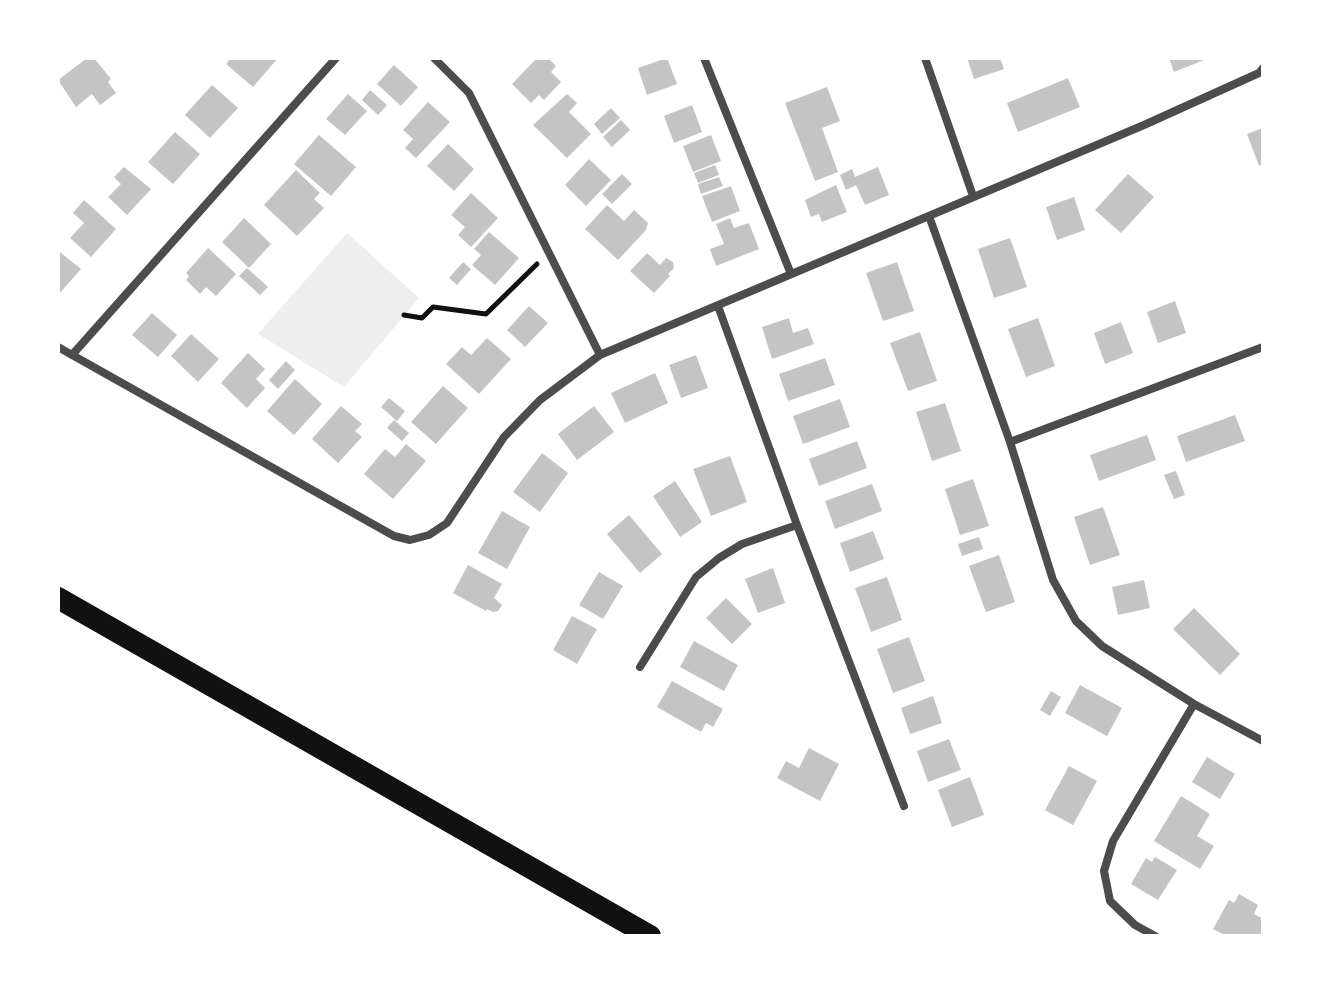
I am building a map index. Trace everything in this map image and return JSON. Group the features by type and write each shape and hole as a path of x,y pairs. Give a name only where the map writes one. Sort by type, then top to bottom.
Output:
{"highway":[{"path":"58,598 650,936"}],"street":[{"path":"72,355 336,58"},
{"path":"434,58 469,93 600,355"},
{"path":"704,58 791,274"},
{"path":"925,58 973,196"},
{"path":"58,347 394,536 410,540 429,535 447,523 504,437 540,400 600,355 1144,125 1259,73 1263,68"},
{"path":"929,216 1010,442 1053,580 1076,621 1102,646 1194,704 1263,741"},
{"path":"718,306 904,806"},
{"path":"1010,442 1263,347"},
{"path":"640,667 696,577 742,544 797,525"},
{"path":"1155,936 1135,925 1110,901 1104,871 1113,841 1194,704"}],"path":[{"path":"404,315 422,318 433,307 486,314 549,252"}],"shaded area":[{"path":"347,233 419,298 344,387 258,334"}],"building":[{"path":"87,58 94,58 111,79 108,82 116,93 100,105 92,94 76,107 58,80"},
{"path":"231,58 278,58 253,87 226,64"},
{"path":"537,58 548,58 556,66 551,72 561,82 544,100 539,95 531,103 512,84"},
{"path":"667,58 677,84 647,95 638,68"},
{"path":"967,58 1000,58 1004,69 974,79"},
{"path":"1169,58 1209,58 1174,72"},
{"path":"394,65 418,87 401,106 377,84"},
{"path":"1068,78 1080,107 1018,132 1007,103"},
{"path":"212,85 238,108 210,138 185,115"},
{"path":"827,87 840,121 822,128 838,172 815,181 785,103"},
{"path":"370,90 387,105 378,115 362,100"},
{"path":"348,94 367,111 345,135 326,119"},
{"path":"567,94 577,103 569,112 591,134 567,158 533,125"},
{"path":"428,102 450,122 416,158 405,148 413,139 403,130"},
{"path":"692,105 702,132 674,143 664,116"},
{"path":"611,108 620,118 602,134 594,124"},
{"path":"621,120 630,130 612,147 603,137"},
{"path":"1263,128 1263,164 1259,166 1247,134"},
{"path":"175,132 200,154 173,184 148,162"},
{"path":"319,135 356,167 331,196 294,164"},
{"path":"711,135 721,161 693,172 683,146"},
{"path":"448,144 474,169 454,191 427,166"},
{"path":"589,159 611,180 586,206 565,185"},
{"path":"715,165 719,175 698,183 694,173"},
{"path":"124,167 151,189 127,215 108,197 121,184 114,177"},
{"path":"878,167 889,195 865,205 856,185 846,190 840,175 852,169 855,177"},
{"path":"296,170 320,193 314,199 324,208 297,236 264,205"},
{"path":"622,174 632,184 612,204 602,194"},
{"path":"1128,174 1154,197 1121,233 1095,210"},
{"path":"719,177 723,186 701,194 698,184"},
{"path":"836,185 847,212 822,222 819,214 811,217 805,200"},
{"path":"731,186 740,211 712,222 702,196"},
{"path":"471,193 498,218 471,247 458,235 465,227 451,215"},
{"path":"1074,197 1085,230 1057,240 1046,207"},
{"path":"84,200 116,229 91,257 70,238 84,223 73,213"},
{"path":"607,205 624,221 634,210 648,223 646,230 618,260 585,229"},
{"path":"244,218 271,244 249,268 222,242"},
{"path":"730,218 734,228 749,223 759,249 716,266 710,249 724,244 716,224"},
{"path":"489,232 519,258 495,285 472,265 481,255 474,249"},
{"path":"1010,238 1027,287 994,298 978,249"},
{"path":"208,248 236,274 216,296 206,287 200,294 186,280 189,276 186,273"},
{"path":"60,252 81,269 58,295 58,254"},
{"path":"647,253 660,265 666,258 673,262 670,276 654,293 630,271"},
{"path":"463,262 471,269 457,285 449,278"},
{"path":"897,262 914,311 883,321 866,273"},
{"path":"247,268 268,287 260,295 239,276"},
{"path":"1175,301 1186,333 1158,343 1147,312"},
{"path":"529,306 548,323 525,347 507,330"},
{"path":"152,313 177,335 158,357 132,335"},
{"path":"789,318 793,333 808,328 814,344 772,359 762,327"},
{"path":"1038,318 1055,366 1026,377 1008,329"},
{"path":"1121,322 1133,353 1105,364 1094,333"},
{"path":"920,332 937,381 908,391 890,343"},
{"path":"191,334 219,359 198,382 171,356"},
{"path":"487,338 511,359 479,394 446,364 462,347 471,355"},
{"path":"248,353 265,369 256,379 265,388 247,408 221,383"},
{"path":"696,355 708,388 681,398 669,365"},
{"path":"825,358 835,385 788,401 779,374"},
{"path":"286,361 295,370 278,389 269,380"},
{"path":"655,373 668,403 625,423 611,393"},
{"path":"295,379 322,404 294,435 267,411"},
{"path":"443,386 468,408 436,444 411,422"},
{"path":"389,398 405,411 397,421 381,407"},
{"path":"840,399 850,427 803,444 793,416"},
{"path":"945,403 961,451 932,461 916,412"},
{"path":"341,406 362,424 355,431 362,437 338,463 312,439"},
{"path":"594,406 614,432 577,460 558,434"},
{"path":"1235,415 1245,441 1186,462 1177,436"},
{"path":"394,420 409,433 402,441 387,428"},
{"path":"1147,435 1156,460 1099,481 1090,455"},
{"path":"857,441 867,468 819,486 809,459"},
{"path":"406,444 426,461 393,499 364,474 385,449 395,457"},
{"path":"542,453 568,473 540,512 513,492"},
{"path":"730,456 747,502 711,516 693,469"},
{"path":"1176,471 1185,495 1174,499 1164,475"},
{"path":"973,479 989,526 960,535 945,489"},
{"path":"675,481 702,522 680,537 653,496"},
{"path":"872,484 882,511 835,529 825,501"},
{"path":"1103,507 1120,555 1090,565 1074,517"},
{"path":"502,511 530,527 507,569 478,553"},
{"path":"629,515 662,554 640,573 607,534"},
{"path":"873,531 884,559 850,572 840,543"},
{"path":"979,537 983,549 962,556 958,544"},
{"path":"999,555 1015,602 986,612 969,566"},
{"path":"468,565 502,584 494,598 502,605 498,611 486,611 453,593"},
{"path":"773,568 785,603 758,613 745,579"},
{"path":"599,572 623,586 603,619 579,605"},
{"path":"887,577 902,620 871,632 855,588"},
{"path":"1144,580 1150,608 1118,615 1112,587"},
{"path":"726,598 752,624 732,644 706,618"},
{"path":"1194,608 1240,654 1220,675 1173,629"},
{"path":"572,616 597,629 577,664 553,650"},
{"path":"909,637 925,681 893,693 877,649"},
{"path":"694,641 738,665 724,691 680,667"},
{"path":"672,681 723,709 713,727 706,723 701,732 657,707"},
{"path":"1080,685 1122,708 1107,736 1065,713"},
{"path":"1051,691 1061,697 1050,716 1040,710"},
{"path":"933,696 942,723 910,734 901,708"},
{"path":"949,739 961,770 928,782 917,751"},
{"path":"809,748 839,764 820,801 777,778 786,761 799,768"},
{"path":"1207,757 1235,774 1220,799 1192,782"},
{"path":"1069,766 1097,781 1073,825 1045,810"},
{"path":"970,777 984,815 952,827 938,790"},
{"path":"1181,796 1210,814 1197,836 1214,846 1200,869 1154,841"},
{"path":"1155,857 1177,870 1158,900 1131,884 1146,858 1152,862"},
{"path":"1239,894 1258,905 1254,914 1263,919 1263,936 1226,936 1213,929 1229,900 1234,903"}]}
